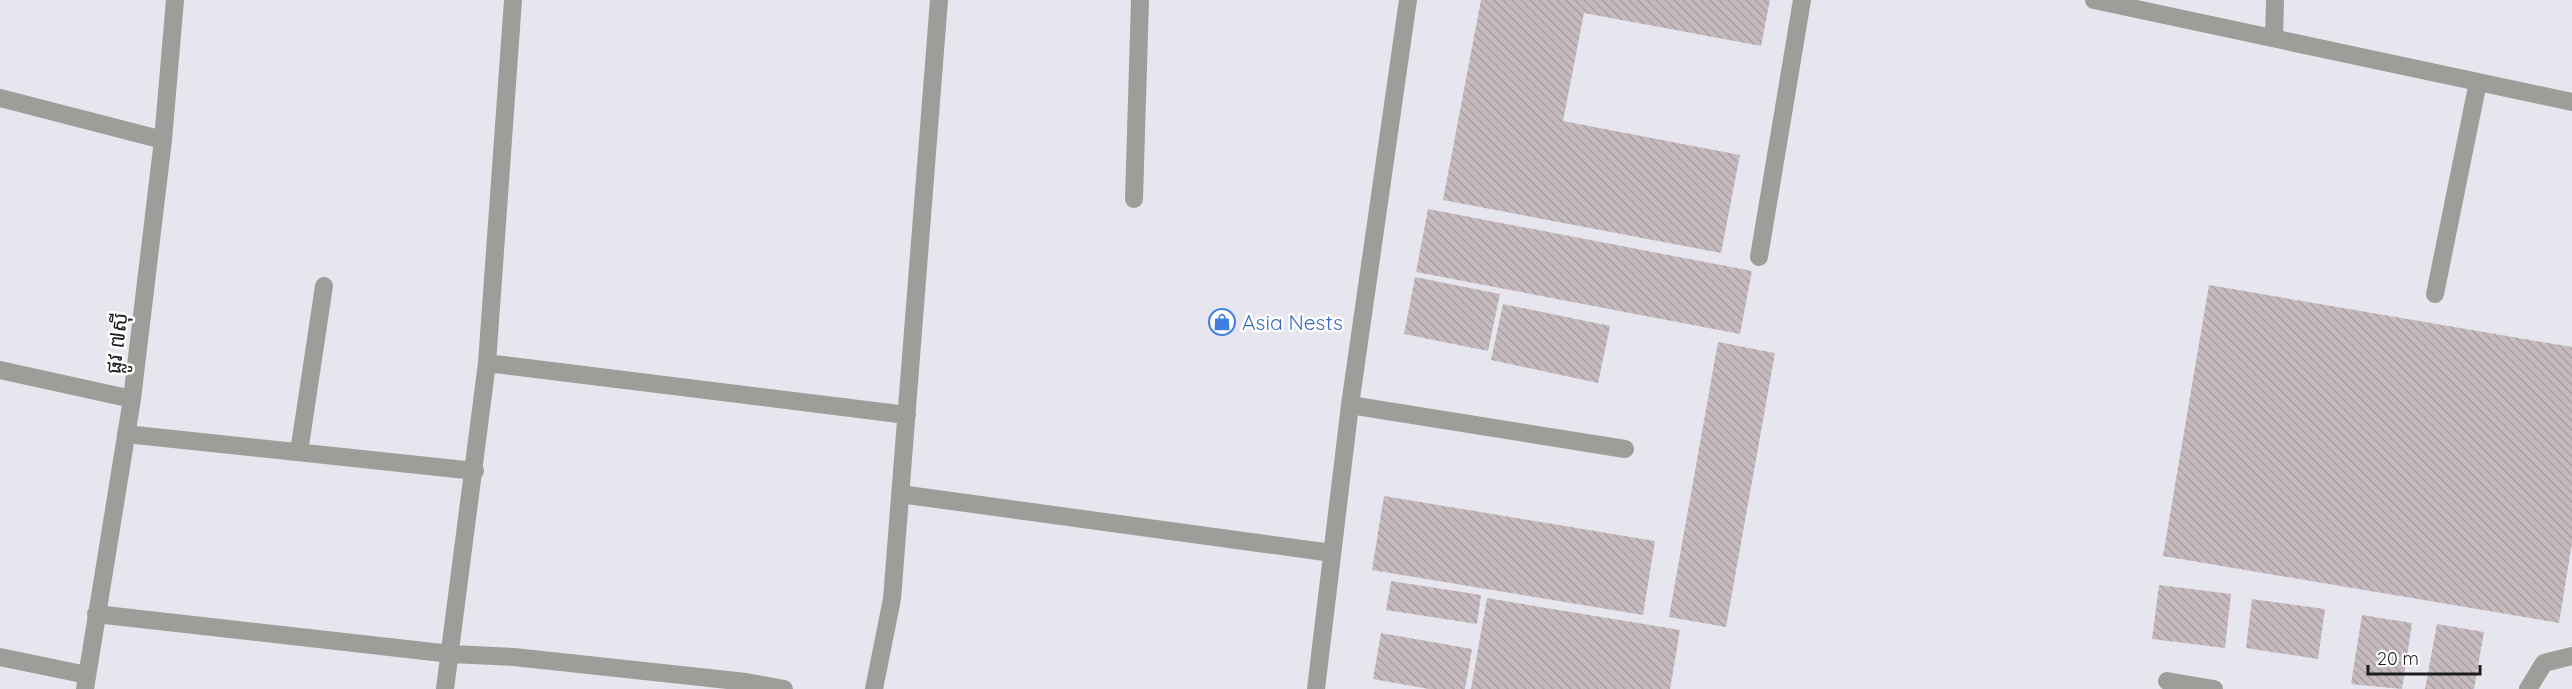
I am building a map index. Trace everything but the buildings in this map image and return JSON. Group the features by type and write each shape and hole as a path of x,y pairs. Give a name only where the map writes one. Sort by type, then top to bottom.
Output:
{"street":[{"name":"ផ្លូវ ៧ស៊ី","path":"86,682 132,399 163,140 175,0"},
{"path":"445,689 475,471 487,363 513,0"},
{"path":"874,689 892,599 939,0"},
{"path":"1134,199 1140,0"},
{"path":"1316,689 1350,405 1408,0"},
{"path":"1759,257 1802,0"},
{"path":"2094,0 2572,102"},
{"path":"2274,38 2275,0"},
{"path":"2435,294 2478,82"},
{"path":"0,98 163,140"},
{"path":"299,453 324,286"},
{"path":"487,363 907,415"},
{"path":"0,370 132,399"},
{"path":"1350,405 1625,449"},
{"path":"126,434 475,471"},
{"path":"900,494 1332,553"},
{"path":"96,614 451,654 513,657 746,682 784,689"},
{"path":"2528,689 2544,663 2572,656"},
{"path":"0,657 86,682"},
{"path":"2167,681 2214,689"}],"place":[{"name":"Asia Nests","path":"1222,322"}]}
